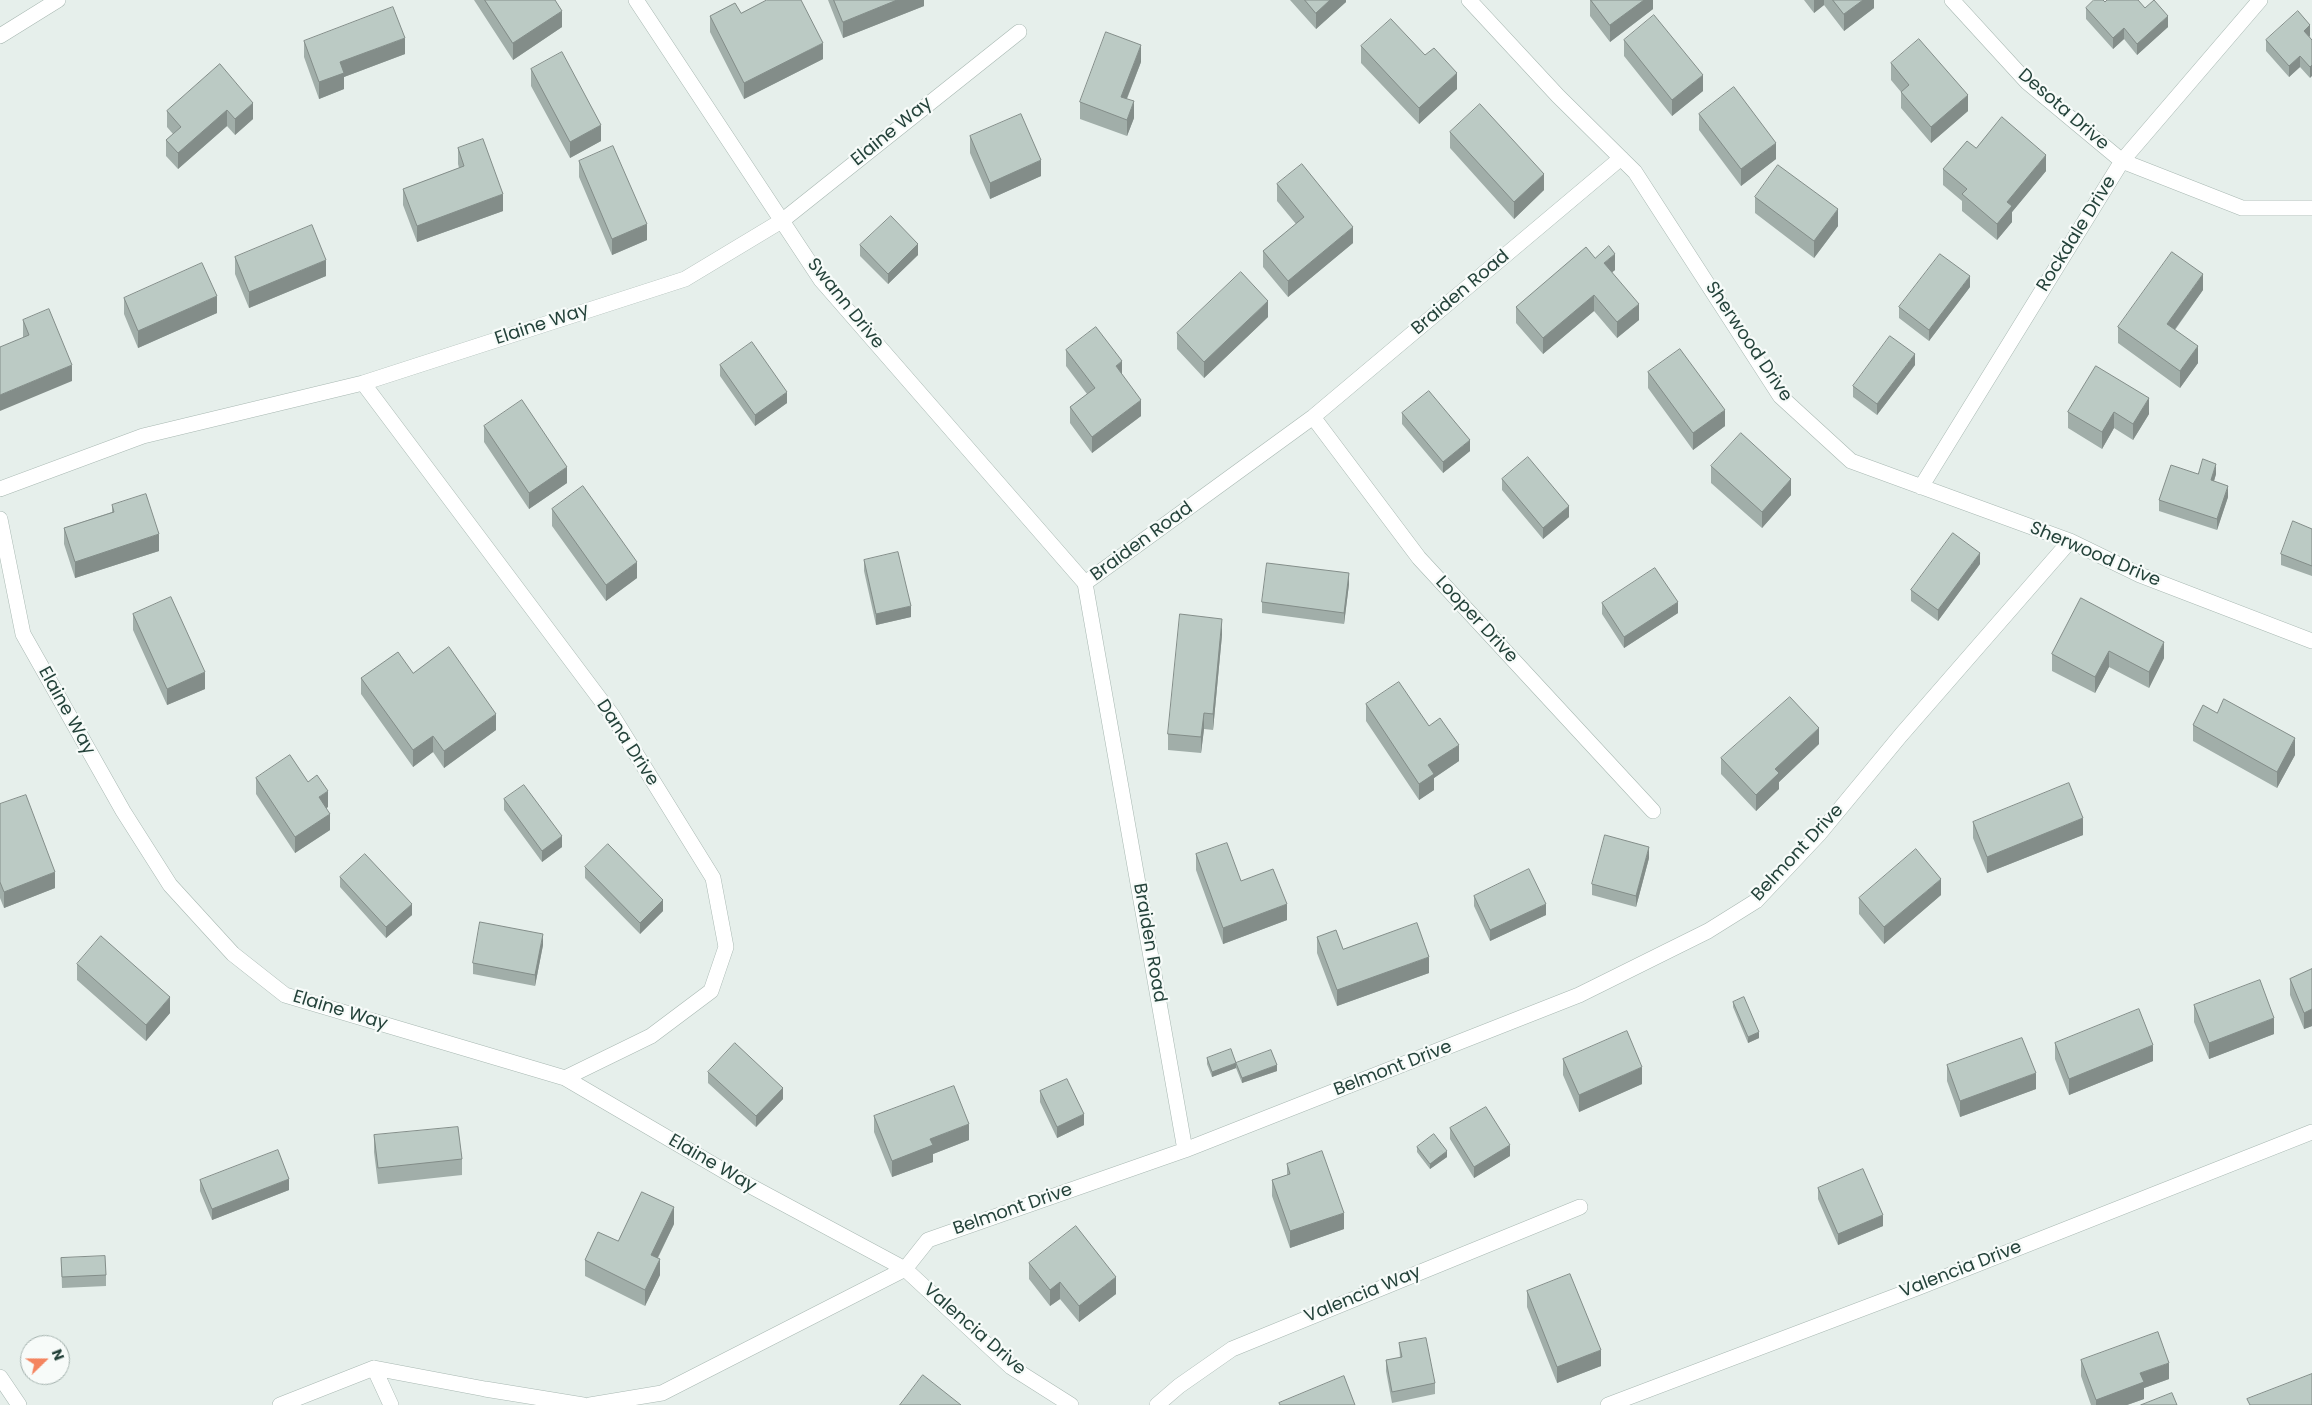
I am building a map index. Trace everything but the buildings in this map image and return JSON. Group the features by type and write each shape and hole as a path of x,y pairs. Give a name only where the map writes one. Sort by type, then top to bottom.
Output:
{"street":[{"path":"0,36 58,0"},
{"name":"Swann Drive","path":"636,0 821,280 1085,583"},
{"name":"Sherwood Drive","path":"1469,0 1558,96 1636,172 1780,396 1851,461 2070,541 2140,575 2312,641"},
{"name":"Desota Drive","path":"1952,0 2027,82 2122,161 2242,208 2312,208"},
{"name":"Rockdale Drive","path":"1921,487 2122,161 2260,0"},
{"name":"Elaine Way","path":"0,489 143,436 362,383 685,279 782,220 1019,32"},
{"name":"Braiden Road","path":"1185,1150 1085,583 1313,417 1621,158"},
{"name":"Dana Drive","path":"362,383 612,715 713,878 726,947 711,991 651,1036 565,1078"},
{"name":"Looper Drive","path":"1313,417 1419,558 1653,811"},
{"name":"Elaine Way","path":"0,519 23,634 123,811 170,885 233,954 285,995 565,1078 743,1182 905,1269"},
{"name":"Belmont Drive","path":"590,1405 662,1393 905,1269 928,1240 1185,1150 1579,995 1708,931 1756,901 1820,833 1901,735 2070,541"},
{"name":"Valencia Drive","path":"1608,1405 1917,1288 2312,1132"},
{"name":"Valencia Way","path":"1157,1405 1179,1386 1232,1349 1580,1207"},
{"name":"Valencia Drive","path":"905,1269 1011,1367 1071,1405"},
{"path":"280,1405 374,1368 583,1405"},
{"path":"374,1368 391,1405"},
{"path":"0,1377 19,1405"}]}
